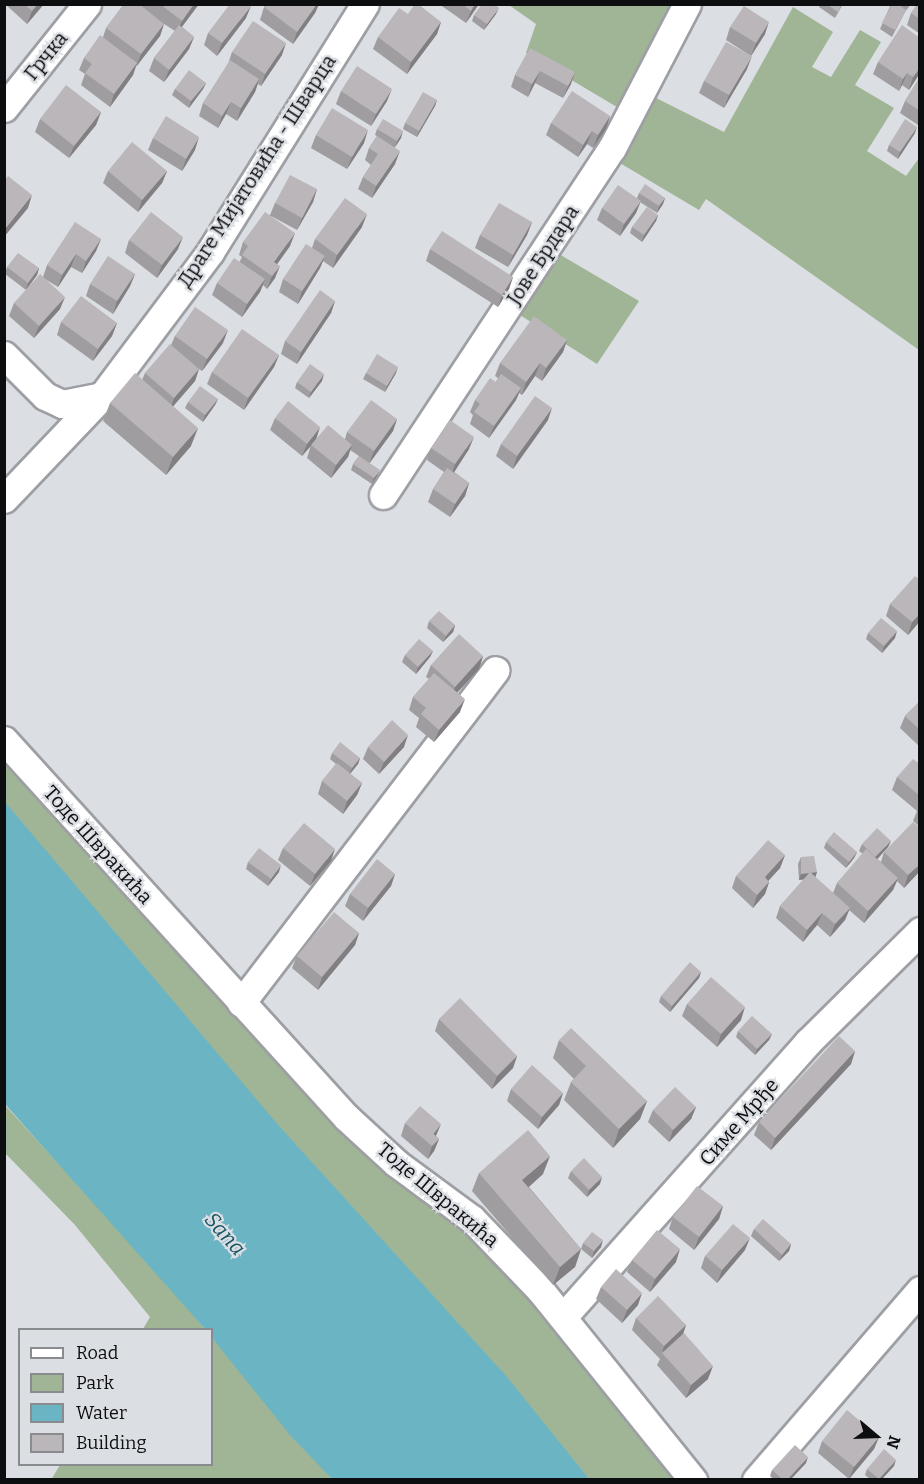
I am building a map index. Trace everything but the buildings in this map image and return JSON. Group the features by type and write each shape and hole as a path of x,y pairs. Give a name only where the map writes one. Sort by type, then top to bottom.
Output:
{"street":[{"name":"Грчка","path":"4,108 87,4"},
{"name":"Драге Мијатовића - Шварца","path":"4,499 102,396 210,252 365,4"},
{"name":"Јове Брдара","path":"383,495 612,148 687,4"},
{"path":"4,355 45,396 62,404 102,396"},
{"path":"241,1003 496,670"},
{"name":"Тоде Швракића","path":"4,740 346,1117 396,1162 472,1219 563,1317 693,1479"},
{"name":"Симе Мрђе","path":"563,1317 808,1042 920,931"},
{"path":"756,1479 920,1290"}],"green space":[{"path":"509,5 680,5 648,94 724,132 793,7 833,32 812,67 831,77 860,30 881,42 855,85 894,108 867,151 906,176 919,158 919,350 706,199 699,210 603,153 627,113 526,53 536,24"},
{"path":"552,250 639,301 597,364 512,310"},
{"path":"4,750 476,1233 683,1479 562,1479 5,811"},
{"path":"4,1104 151,1265 204,1328 144,1328 150,1317 75,1225 5,1153"},
{"path":"213,1339 332,1479 51,1480 59,1466 213,1466"}],"water":[{"name":"Sana","path":"5,802 279,1126 507,1377 589,1479 332,1479 290,1435 213,1339 213,1328 204,1328 5,1104"}]}
